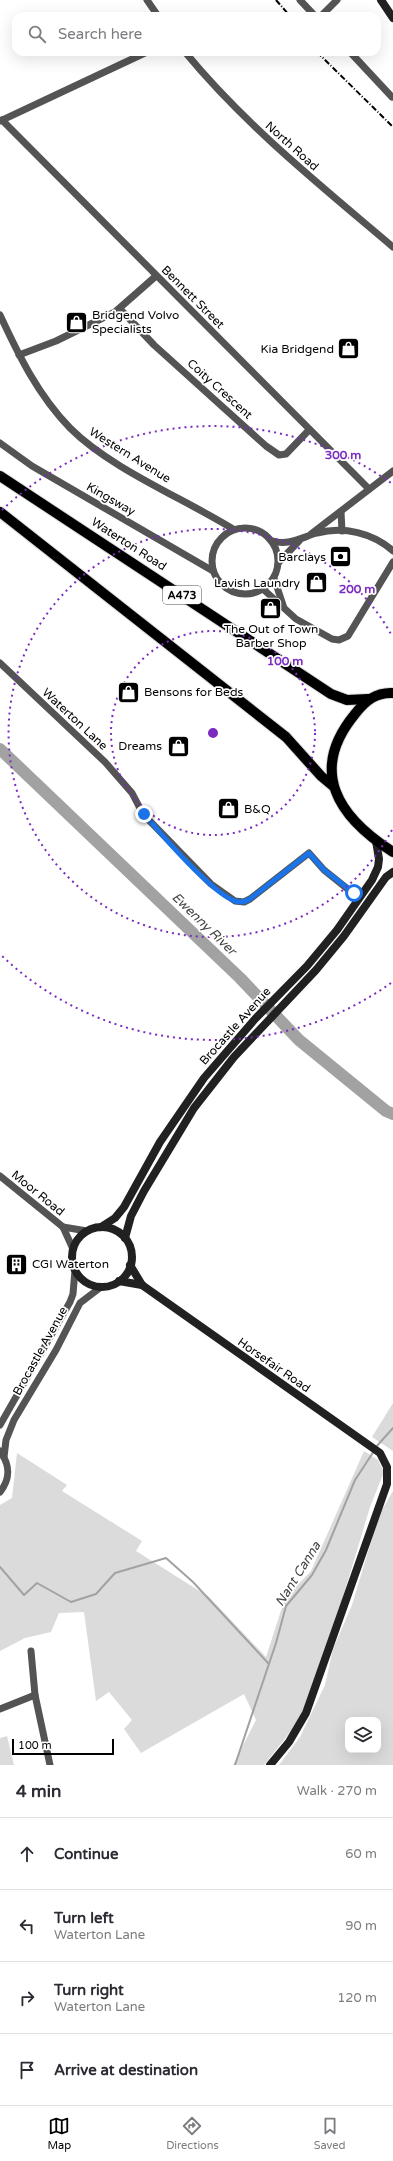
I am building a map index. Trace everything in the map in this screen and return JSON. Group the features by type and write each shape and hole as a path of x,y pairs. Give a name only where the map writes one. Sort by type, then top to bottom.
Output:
{"main road":[{"name":"Waterton Road","path":"0,476 331,694 348,700 368,699"},
{"path":"0,512 286,737 321,776 333,786 347,813 376,841 393,852"},
{"path":"333,786 332,760 334,748 348,722 368,699 391,692"}],"street":[{"path":"147,0 155,12"},
{"path":"300,0 312,12"},
{"path":"325,12 337,0"},
{"path":"381,0 393,18"},
{"path":"1,120 138,56"},
{"name":"North Road","path":"189,56 233,106 273,144 393,247"},
{"path":"354,56 392,97"},
{"name":"Bennett Street","path":"1,120 369,489"},
{"path":"19,355 56,341 120,308 156,276"},
{"name":"Coity Crescent","path":"120,308 154,345 266,446 279,455 286,454 310,430"},
{"name":"Western Avenue","path":"0,315 19,355 46,400 80,437 113,460 233,529"},
{"name":"Kingsway","path":"0,443 32,466 213,571"},
{"path":"299,541 278,543 258,530 249,527 233,529 222,537 215,546 211,560 213,571 224,586 233,592 243,594 253,593 263,589 274,578 279,562 299,541 341,512 393,471"},
{"path":"341,512 342,530"},
{"path":"308,536 342,530 356,532 375,539 393,551"},
{"path":"273,541 279,562"},
{"path":"263,589 296,619 332,639 339,640 348,636 373,592 393,562"},
{"path":"274,578 285,610"},
{"name":"Waterton Lane","path":"0,663 105,762 132,793 144,814 211,884 235,901 244,902 250,899 309,853 324,870 359,898"},
{"name":"Brocastle Avenue","path":"102,1227 115,1218 124,1207 177,1115 204,1078 255,1019 307,966 337,930 378,867 379,859 376,841"},
{"name":"Brocastle Avenue","path":"125,1238 130,1216 140,1197 167,1149 194,1108 234,1057 340,942 386,877 393,872"},
{"name":"Moor Road","path":"0,1176 63,1227 73,1249"},
{"name":"Moor Road","path":"63,1227 87,1231"},
{"path":"102,1227 114,1230 125,1238 131,1251 130,1265 126,1274 119,1281 100,1287 86,1282 76,1270 73,1264 73,1249 81,1236 87,1231 102,1227"},
{"name":"Horsefair Road","path":"130,1265 142,1285 299,1398 380,1453 390,1467"},
{"name":"Brocastle Avenue","path":"0,1425 70,1302 73,1294 76,1270"},
{"name":"Horsefair Road","path":"119,1281 142,1285"},
{"name":"Brocastle Avenue","path":"0,1492 7,1479 8,1472 2,1454 14,1420 56,1350 80,1303 100,1287"},
{"path":"270,1765 292,1737 306,1713 386,1484 390,1467"},
{"path":"31,1651 35,1695 50,1765"},
{"path":"0,1709 35,1695"}],"shaded area":[{"path":"393,1403 393,1451 372,1437"},
{"path":"364,1451 378,1460 384,1472 370,1507 333,1630 304,1708 295,1726 264,1765 233,1765 256,1720 244,1694 141,1753 124,1729 132,1720 109,1692 96,1701 84,1612 59,1613 51,1632 25,1638 0,1651 0,1505 12,1498 17,1453 67,1485 62,1491 142,1541 136,1551 209,1597 266,1657 285,1598 311,1571"},
{"path":"393,1491 393,1765 279,1765 300,1737 325,1685 333,1649 352,1605 379,1515"},
{"path":"7,1736 14,1765 0,1765 0,1738"}],"waterway":[{"name":"Ewenny River","path":"0,749 240,978 299,1040 386,1111 393,1114"},
{"name":"Nant Canna","path":"376,1447 393,1428"},
{"name":"Nant Canna","path":"235,1765 276,1643 286,1606 312,1575 326,1550 355,1480 374,1451"},
{"path":"0,1567 24,1595 37,1583 71,1602 96,1594 115,1573 166,1558 193,1582 268,1663"}],"railway":[{"path":"276,0 286,12"},
{"path":"321,56 393,127"}],"place":[{"name":"Bridgend Volvo Specialists","path":"76,322"},
{"name":"Kia Bridgend","path":"349,349"},
{"name":"Barclays","path":"341,557"},
{"name":"Lavish Laundry","path":"316,583"},
{"name":"The Out of Town Barber Shop","path":"271,608"},
{"name":"Bensons for Beds","path":"129,692"},
{"name":"Dreams","path":"178,746"},
{"name":"B&Q","path":"229,809"},
{"name":"CGI Waterton","path":"17,1264"}],"route":[{"path":"144,814 211,884 235,901 244,902 250,899 309,853 324,870 354,893"}]}
